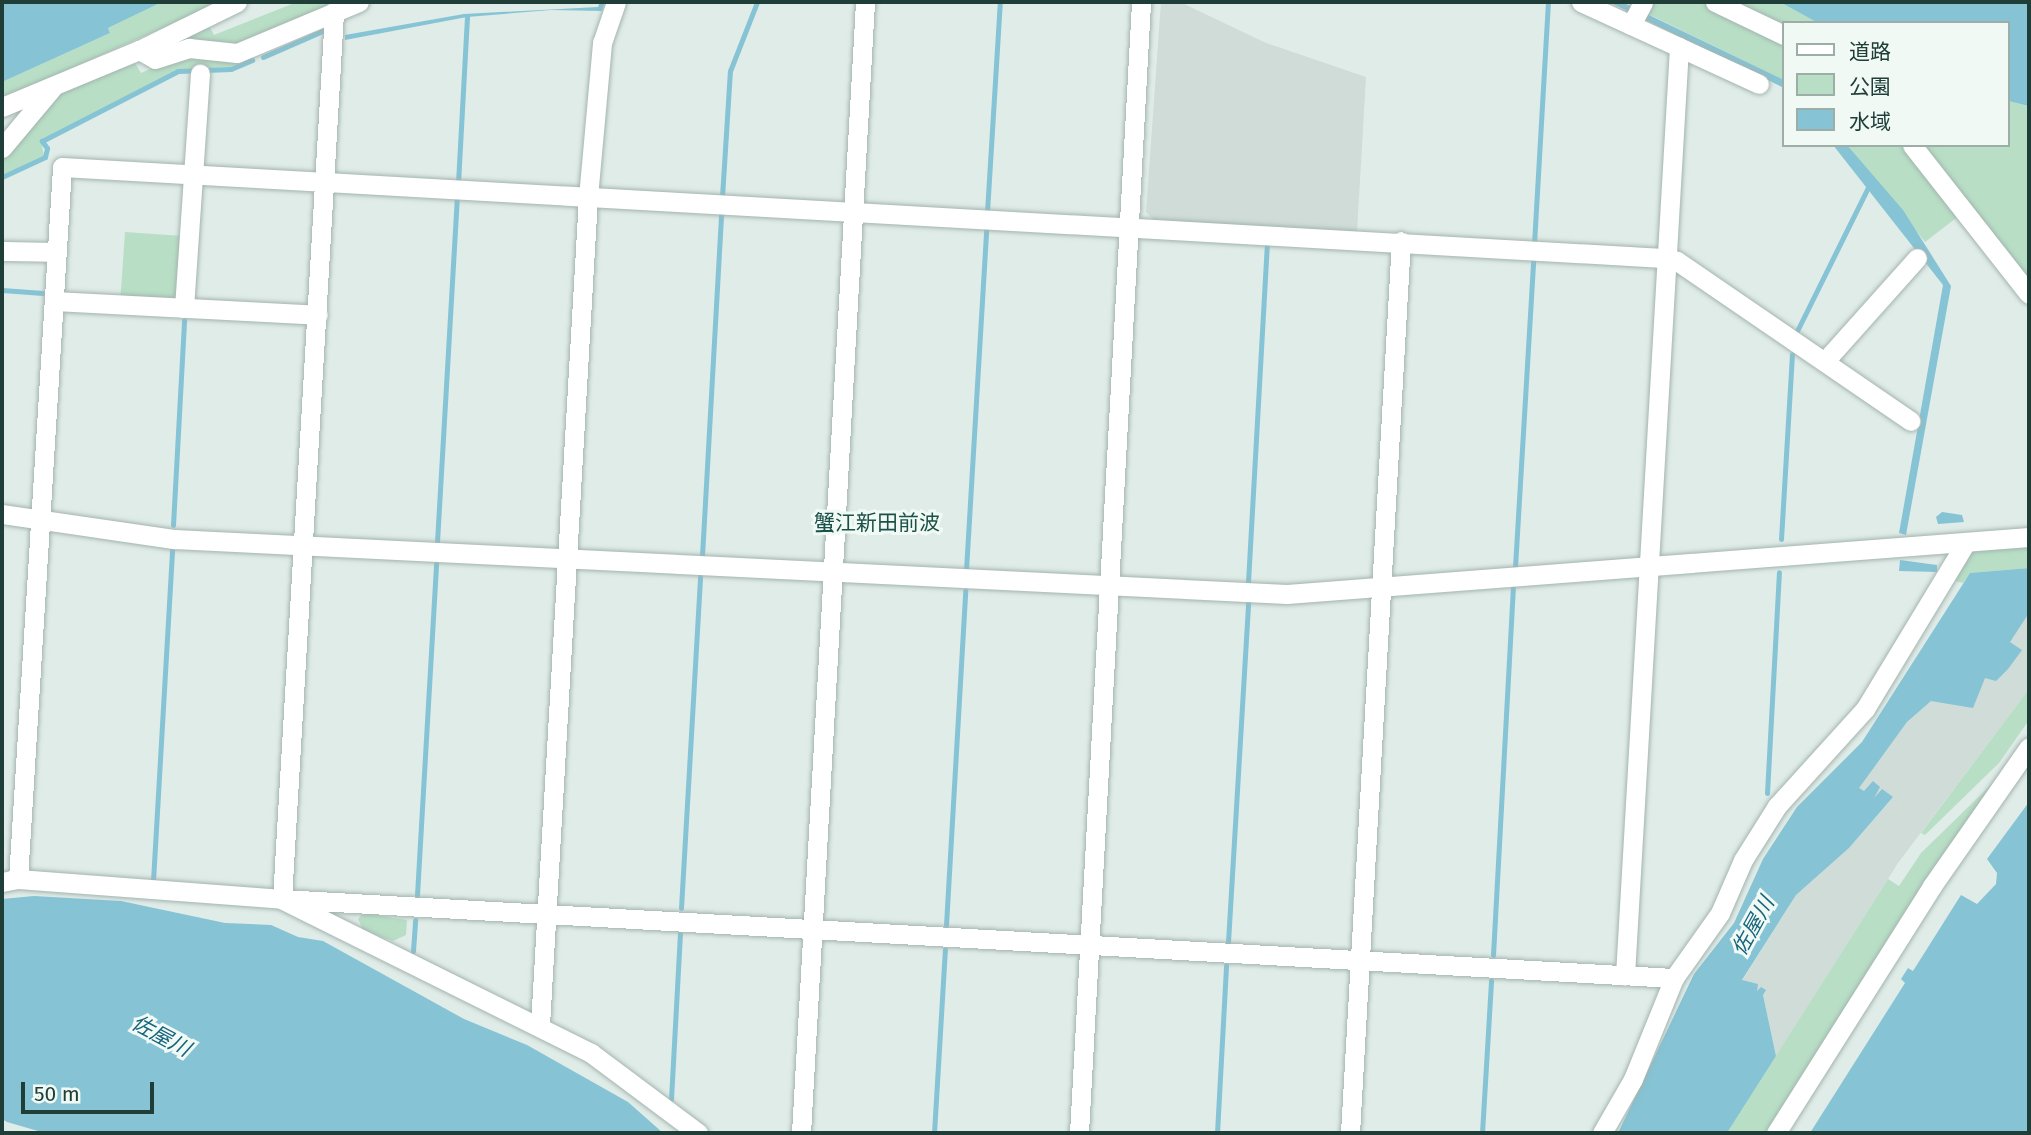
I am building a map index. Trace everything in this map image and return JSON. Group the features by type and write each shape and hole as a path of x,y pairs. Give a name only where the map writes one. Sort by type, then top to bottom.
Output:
{"street":[{"path":"2,107 139,50 237,2"},
{"path":"139,50 155,59 189,48 237,53 359,2"},
{"path":"540,1026 587,197 602,43 616,2"},
{"path":"801,1133 865,2"},
{"path":"1079,1133 1142,2"},
{"path":"1581,2 1637,13 1679,47 1759,84"},
{"path":"1715,2 1783,35"},
{"path":"282,899 327,181 334,12"},
{"path":"1625,975 1679,47"},
{"path":"184,308 200,74"},
{"path":"2,148 54,85"},
{"path":"1914,147 2029,294"},
{"path":"1674,978 282,899 10,881 62,167 1667,258 1825,361 1911,421"},
{"path":"1350,1133 1401,241"},
{"path":"2,251 57,252"},
{"path":"1825,361 1917,258"},
{"path":"54,301 318,315"},
{"path":"2,514 174,539 1287,594 2029,537"},
{"path":"1602,1133 1633,1079 1674,978 1720,913 1743,860 1777,806 1865,709 1966,542"},
{"path":"1776,1133 1931,886 2029,747"},
{"path":"282,899 540,1026 625,1076 698,1133"}],"shaded area":[{"path":"1161,2 1180,2 1266,43 1366,77 1357,232 1156,222 1146,212"},
{"path":"2029,613 2029,689 1898,863 1776,1056 1763,995 1755,989 1757,985 1742,981 1796,895 1849,848 1893,797 1882,790 1875,799 1858,788 1907,722 1931,701 1965,704 1985,678 2021,649 2009,642"}],"green space":[{"path":"162,2 221,2 2,99 2,82 110,33 108,28"},
{"path":"297,2 348,2 240,46 166,50 207,22 214,35"},
{"path":"1648,2 1701,2 1773,35 1783,42 1783,80 1644,12"},
{"path":"1728,2 1780,2 1814,21 1783,21 1783,29"},
{"path":"182,55 252,58 231,67 178,70 41,140 44,156 2,175 2,152 54,92 132,58 141,73"},
{"path":"2010,101 2029,106 2029,283 1923,147 2010,147"},
{"path":"1849,147 1907,147 1960,215 1925,242"},
{"path":"125,232 183,236 178,300 121,296"},
{"path":"2029,545 2029,568 1971,573 1963,583 1955,581 1973,550"},
{"path":"2029,689 2029,720 1999,763 1925,835 1921,833"},
{"path":"1998,778 1769,1133 1727,1133 1888,879 1899,886 1921,853"},
{"path":"363,913 407,920 406,935 393,941 363,930 358,919"}],"water":[{"path":"2,2 162,2 108,28 110,33 2,82"},
{"path":"600,2 605,2 602,11 551,10 467,17 345,40 345,35 464,14 598,7"},
{"path":"1609,2 1622,2 1783,80 1783,88"},
{"path":"1780,2 2029,4 2029,106 2010,101 2010,21 1814,21"},
{"path":"1835,147 1849,147 1903,210 1951,286 1906,535 1899,533 1943,285"},
{"path":"1942,512 1962,515 1964,522 1938,524 1936,517"},
{"path":"1900,560 1937,565 1937,572 1899,571"},
{"name":"佐屋川","path":"2029,568 2029,613 2010,642 2022,650 1996,681 1985,678 1973,708 1931,701 1907,722 1859,788 1864,791 1873,781 1880,787 1874,798 1882,789 1893,797 1849,848 1796,895 1742,980 1758,984 1757,991 1761,987 1766,990 1763,995 1776,1056 1727,1133 1618,1133 1694,974 1734,923 1763,859 1797,807 1862,742 1970,573"},
{"path":"2029,802 2029,1133 1810,1133 1905,983 1901,979 1908,968 1913,971 1961,895 1977,904 1996,884 1997,873 1987,859"},
{"name":"佐屋川","path":"34,896 121,901 225,923 271,925 298,937 323,941 464,1019 527,1045 628,1102 663,1133 45,1133 7,1122 2,1119 2,899"}],"waterway":[{"path":"722,197 730,71 757,2"},
{"path":"987,212 1000,2"},
{"path":"1534,244 1548,2"},
{"path":"458,183 467,16"},
{"path":"263,57 327,29"},
{"path":"2,177 45,157 47,148 42,141 178,71 231,69 252,60"},
{"path":"1796,333 1870,183"},
{"path":"437,542 457,200"},
{"path":"702,556 721,214"},
{"path":"966,570 986,229"},
{"path":"1248,582 1267,245"},
{"path":"1515,567 1533,260"},
{"path":"2,290 43,293"},
{"path":"173,525 184,320"},
{"path":"1781,539 1792,354"},
{"path":"153,881 172,548"},
{"path":"417,895 436,564"},
{"path":"1767,793 1779,572"},
{"path":"681,908 700,577"},
{"path":"1493,955 1513,588"},
{"path":"946,925 965,591"},
{"path":"1228,942 1248,603"},
{"path":"413,951 415,920"},
{"path":"671,1099 680,933"},
{"path":"934,1133 945,949"},
{"path":"1217,1133 1226,965"},
{"path":"1482,1133 1491,980"}],"district":[{"name":"蟹江新田前波","path":"877,523"}]}
